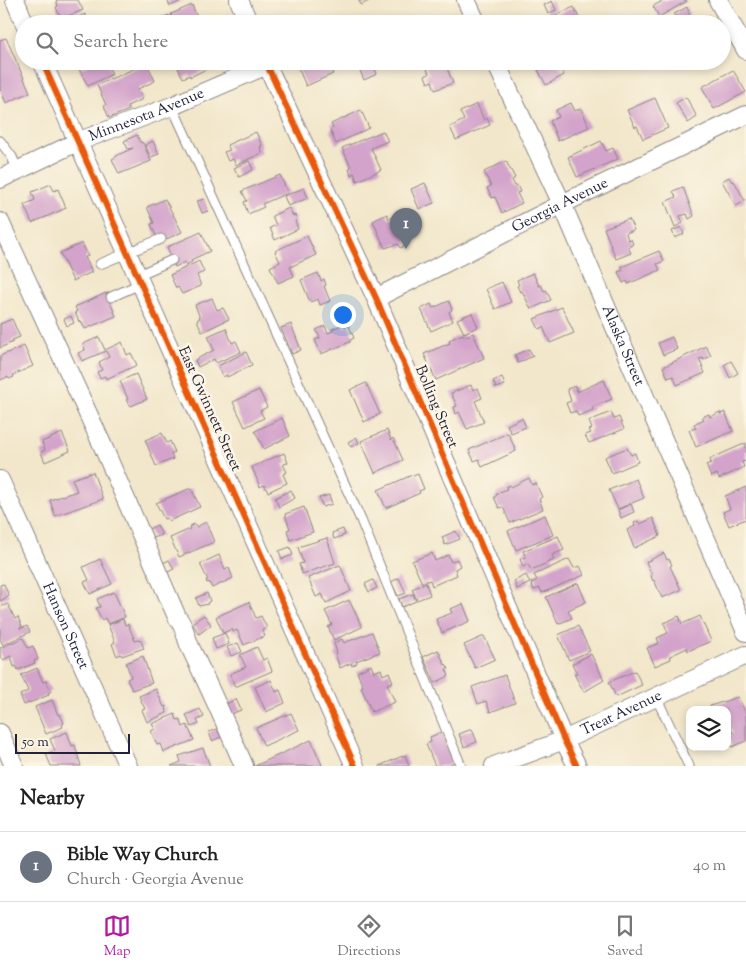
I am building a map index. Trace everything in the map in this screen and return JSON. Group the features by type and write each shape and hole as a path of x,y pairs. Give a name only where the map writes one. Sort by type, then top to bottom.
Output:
{"street":[{"path":"15,0 22,15"},
{"path":"239,0 245,15"},
{"path":"466,0 473,15"},
{"path":"718,0 726,15"},
{"path":"731,23 746,50"},
{"name":"East Gwinnett Street","path":"46,70 355,766"},
{"name":"Minnesota Avenue","path":"0,179 77,142 172,106 251,70"},
{"name":"Bolling Street","path":"269,70 376,298 564,740 577,766"},
{"name":"Alaska Street","path":"499,70 562,204 746,632"},
{"name":"Georgia Avenue","path":"376,298 562,204 746,115"},
{"path":"0,222 101,442 177,617 184,625 189,645 220,709 244,766"},
{"name":"Hanson Street","path":"1,483 128,766"},
{"name":"Treat Avenue","path":"494,766 564,740 746,655"},
{"path":"0,733 14,766"}],"lane":[{"path":"172,106 361,520 461,766"},
{"path":"0,141 12,157 18,171"},
{"path":"100,264 161,239"},
{"path":"111,297 172,260"},
{"path":"656,697 689,766"}],"building":[{"path":"56,0 78,0 83,10 71,15 59,15 56,7 58,6"},
{"path":"167,0 184,0 170,6"},
{"path":"359,0 371,0 361,5"},
{"path":"660,0 687,1 662,15 658,15 653,6 661,2"},
{"path":"552,1 556,10 548,14 544,5"},
{"path":"192,5 196,15 171,15"},
{"path":"574,7 578,15 556,15"},
{"path":"687,7 690,14 675,15"},
{"path":"6,38 15,58 15,70 20,70 30,92 6,103 0,89 0,40"},
{"path":"80,70 110,70 112,74 88,86"},
{"path":"131,70 150,70 155,81 138,89 143,99 127,106 129,110 109,118 104,106 106,105 97,85"},
{"path":"179,70 204,70 190,77 190,75 183,78"},
{"path":"299,70 331,70 333,74 306,86"},
{"path":"360,70 375,70 377,74 364,80"},
{"path":"427,70 448,70 453,83 435,90 432,81 428,83 425,76 429,74"},
{"path":"538,70 562,70 564,75 546,85"},
{"path":"733,70 746,92 714,109 702,87"},
{"path":"686,97 697,117 688,123 676,103"},
{"path":"655,98 668,128 643,139 627,110"},
{"path":"571,103 575,111 581,108 589,127 558,141 550,121 559,117 556,110"},
{"path":"477,104 484,120 487,118 490,125 456,140 450,127 464,120 460,112"},
{"path":"361,110 369,128 336,144 330,130 333,128 331,124"},
{"path":"383,131 388,141 371,148 381,170 357,181 354,173 351,175 349,169 351,167 342,148"},
{"path":"256,132 262,146 260,147 262,153 236,165 233,159 228,161 224,152 230,150 227,145"},
{"path":"137,135 151,161 119,174 112,159 133,148 128,149 124,141"},
{"path":"153,141 159,154 151,157 145,145"},
{"path":"601,141 606,151 613,148 618,159 577,177 568,157"},
{"path":"249,161 253,170 239,177 234,168"},
{"path":"506,161 515,178 512,180 515,186 517,185 520,192 517,193 522,203 502,213 495,197 492,198 487,188 491,186 484,172"},
{"path":"280,175 288,193 262,204 264,207 248,214 244,202 247,201 242,191"},
{"path":"729,177 732,182 734,181 745,201 736,206 722,181"},
{"path":"425,183 434,203 419,209 411,189"},
{"path":"51,184 54,191 58,189 66,208 32,223 24,205 35,200 32,192"},
{"path":"683,187 694,216 689,219 687,214 680,216 683,223 675,227 665,202 676,197 673,191"},
{"path":"304,188 308,198 288,206 284,196"},
{"path":"165,199 182,232 162,241 159,235 156,236 151,224 154,223 147,207"},
{"path":"204,199 208,211 202,213 197,201"},
{"path":"289,208 297,219 295,221 298,229 275,240 270,228 276,225 272,216"},
{"path":"403,212 414,237 405,241 407,245 400,248 398,244 385,248 373,221 387,214 389,219"},
{"path":"629,219 634,230 626,233 628,240 631,239 633,244 628,247 631,253 616,259 604,228"},
{"path":"681,227 684,234 675,238 672,231"},
{"path":"201,232 210,251 191,260 192,262 186,265 185,262 175,267 167,247"},
{"path":"307,236 316,255 290,267 294,276 278,283 270,267 280,262 275,251"},
{"path":"82,243 88,256 85,257 92,272 73,281 60,253"},
{"path":"659,251 664,261 657,264 660,270 628,284 627,281 623,283 618,272 623,270 621,267"},
{"path":"199,261 204,272 197,275 201,286 182,294 178,287 176,288 170,275"},
{"path":"318,273 321,281 324,279 326,285 324,286 330,301 320,305 318,299 310,302 301,280"},
{"path":"533,273 539,286 541,285 544,291 546,290 551,300 531,309 522,291 520,292 517,286 519,285 517,280"},
{"path":"502,282 511,302 495,309 486,289"},
{"path":"106,293 116,316 85,329 81,321 79,322 75,307"},
{"path":"212,298 217,310 223,308 229,319 202,332 197,320 200,318 195,305"},
{"path":"449,301 452,310 449,312 453,321 431,331 421,309 431,304 433,308"},
{"path":"562,307 574,333 550,343 543,327 539,329 534,319"},
{"path":"472,313 478,327 464,333 457,319"},
{"path":"71,316 74,323 67,326 64,319"},
{"path":"12,319 20,337 0,348 0,324"},
{"path":"291,324 301,350 292,354 281,328"},
{"path":"344,324 345,327 349,326 354,338 350,342 321,354 315,340 320,338 316,330 325,326 328,333 333,331 332,329"},
{"path":"226,328 232,343 236,341 241,352 216,363 214,359 198,367 195,360 214,350 208,336"},
{"path":"473,333 484,358 436,380 424,354 450,343 449,340 463,334 464,337"},
{"path":"99,337 105,350 122,342 127,355 131,353 137,365 106,379 105,376 100,378 97,372 102,370 99,362 109,357 106,351 82,361 78,353 85,350 83,344"},
{"path":"672,337 677,349 663,355 658,343"},
{"path":"24,346 33,366 13,375 14,377 0,380 0,356"},
{"path":"706,346 711,356 703,360 703,358 699,359 705,373 677,385 673,376 668,378 663,367"},
{"path":"529,349 533,356 518,363 515,355"},
{"path":"246,352 252,365 227,377 227,375 223,377 218,366"},
{"path":"731,361 738,373 730,378 724,365"},
{"path":"136,374 147,399 131,406 126,400 128,399 120,381"},
{"path":"502,377 505,385 496,388 493,381"},
{"path":"604,380 612,399 592,407 593,410 578,416 576,411 570,413 566,403 571,401 567,389 575,386 577,392"},
{"path":"366,383 380,414 364,422 350,390"},
{"path":"471,385 473,390 478,388 482,398 475,401 484,422 467,429 459,412 456,414 454,407 457,406 451,393"},
{"path":"259,390 267,407 260,411 264,418 245,427 233,402"},
{"path":"611,412 614,419 619,417 624,429 589,443 585,435 591,433 589,430 592,429 589,421"},
{"path":"720,412 720,414 725,412 733,431 696,447 689,430 696,428 694,424 704,419 702,417 709,414 710,417"},
{"path":"282,418 290,436 264,449 255,431"},
{"path":"522,418 526,427 511,433 507,425"},
{"path":"387,430 391,440 393,438 403,460 375,473 361,441"},
{"path":"62,433 70,451 45,462 41,452 45,450 42,442"},
{"path":"162,433 167,443 170,441 175,452 171,454 173,459 156,466 145,440"},
{"path":"508,433 516,451 482,467 479,459 474,461 469,450"},
{"path":"356,437 359,443 351,447 348,442"},
{"path":"746,443 746,461 742,462 744,467 719,479 717,474 711,477 706,465 711,463 710,459"},
{"path":"627,448 631,455 635,453 638,462 612,473 605,457"},
{"path":"284,453 288,463 283,464 287,472 283,474 287,483 268,492 264,485 260,487 252,467"},
{"path":"93,472 103,499 55,516 50,500 77,491 72,479"},
{"path":"418,474 424,489 419,491 420,493 386,508 378,490"},
{"path":"529,478 532,485 536,483 542,497 539,499 543,509 510,523 503,507 499,508 494,497 497,493 507,489 506,487 510,485 511,487"},
{"path":"636,479 644,498 618,509 609,490"},
{"path":"746,487 746,519 729,526 723,512 730,509 725,496"},
{"path":"191,488 200,507 169,521 167,518 164,519 156,503"},
{"path":"291,490 295,498 279,507 275,498"},
{"path":"329,495 332,504 323,507 319,498"},
{"path":"631,504 634,512 621,518 618,510"},
{"path":"304,507 313,532 290,540 287,530 290,529 285,514"},
{"path":"545,515 553,535 516,550 508,531"},
{"path":"653,518 660,536 634,548 627,530 635,526 634,523 638,521 640,524"},
{"path":"206,522 214,542 179,557 170,538 190,529 189,527 194,524 196,527"},
{"path":"157,525 162,535 153,538 149,529"},
{"path":"343,529 345,535 334,539 332,533"},
{"path":"456,531 460,539 445,545 442,537"},
{"path":"558,536 564,550 552,555 554,560 531,570 528,564 523,567 520,559 526,557 523,551"},
{"path":"327,538 335,563 302,574 299,564 303,563 298,547"},
{"path":"290,547 293,555 282,559 279,551"},
{"path":"432,553 435,561 448,555 451,562 457,559 460,566 455,569 457,575 432,586 430,580 422,583 412,561"},
{"path":"664,553 672,565 670,566 681,590 662,598 646,562"},
{"path":"219,555 225,570 229,568 233,578 212,588 209,582 207,583 206,580 208,580 200,564"},
{"path":"100,559 112,584 90,594 84,582 89,580 83,567"},
{"path":"569,559 574,568 580,566 584,575 542,593 540,588 534,590 531,583 537,580 534,575"},
{"path":"169,560 174,569 166,573 161,564"},
{"path":"340,565 351,591 326,603 322,594 316,597 308,578"},
{"path":"526,575 530,583 517,589 514,581"},
{"path":"399,578 406,593 398,596 391,582"},
{"path":"373,580 377,588 369,592 365,584"},
{"path":"426,583 430,595 417,600 412,589"},
{"path":"578,583 586,602 568,610 572,618 558,624 546,597"},
{"path":"4,584 9,596 0,601 0,585"},
{"path":"114,592 125,617 108,624 105,618 102,620 96,608 100,607 97,599"},
{"path":"207,593 210,601 208,604 199,606 196,598"},
{"path":"413,594 416,601 402,607 399,599"},
{"path":"349,600 362,627 334,640 328,627 332,625 325,611"},
{"path":"249,602 256,618 261,616 267,628 262,630 265,636 244,645 237,630 233,632 232,629 223,633 216,617"},
{"path":"8,604 15,619 18,617 22,627 20,629 27,626 30,632 3,645 0,639 0,607"},
{"path":"463,604 470,621 442,633 436,619 452,613 450,609"},
{"path":"204,615 211,625 199,634 192,623"},
{"path":"679,616 682,624 700,616 711,641 688,651 687,648 670,656 671,659 655,666 647,648 659,643 657,638 668,633 664,623"},
{"path":"123,619 125,625 128,624 135,641 140,639 144,648 117,656 112,644 115,642 108,625"},
{"path":"578,626 590,651 569,660 558,635"},
{"path":"372,632 380,652 356,661 357,663 352,666 351,663 340,668 335,654 337,653 334,643 342,639 344,643"},
{"path":"225,633 229,644 216,649 212,638"},
{"path":"484,636 495,659 475,668 464,645"},
{"path":"23,638 28,648 33,646 38,659 34,661 35,663 18,670 16,666 14,667 11,656 3,660 0,648"},
{"path":"238,643 242,652 231,656 227,647"},
{"path":"257,647 263,660 267,658 272,671 235,687 230,674 246,667 240,655"},
{"path":"438,650 449,669 446,669 449,676 435,683 423,657"},
{"path":"591,654 604,680 584,692 574,674 577,673 572,664"},
{"path":"143,656 152,683 132,690 127,679 131,677 126,663"},
{"path":"371,665 374,672 381,669 383,675 389,672 393,682 387,684 395,702 372,712 361,687 363,686 357,672"},
{"path":"37,668 43,682 46,681 51,691 48,693 49,695 24,705 20,695 28,691 21,675"},
{"path":"635,671 642,685 616,697 609,682"},
{"path":"505,675 515,703 490,712 486,701 478,704 472,687"},
{"path":"271,680 276,692 280,690 285,703 266,712 255,687"},
{"path":"156,689 164,707 166,706 167,713 147,722 142,710 145,709 139,696"},
{"path":"738,697 746,713 746,741 732,747 731,706 710,706"},
{"path":"236,699 241,710 231,714 226,704"},
{"path":"52,700 58,715 60,714 64,723 62,724 63,727 46,734 35,707"},
{"path":"200,709 204,717 197,720 199,724 191,727 186,715"},
{"path":"291,713 299,730 264,746 256,728"},
{"path":"175,714 177,720 180,719 183,727 187,725 194,740 164,752 161,744 157,745 151,731 155,729 152,724"},
{"path":"217,729 221,737 212,741 209,732"},
{"path":"472,729 477,742 464,747 459,734"},
{"path":"67,732 72,746 75,745 81,766 51,766 46,754 55,751 50,739"},
{"path":"442,732 455,762 446,766 435,766 426,744 431,742 430,737"},
{"path":"311,740 322,765 320,766 255,766"},
{"path":"203,748 210,766 171,766 181,762 179,756"},
{"path":"405,755 409,766 379,766"}],"cycle path":[{"path":"46,70 355,766"},
{"path":"269,70 376,298 564,740 577,766"}],"place":[{"name":"Bible Way Church","path":"406,249"}]}
